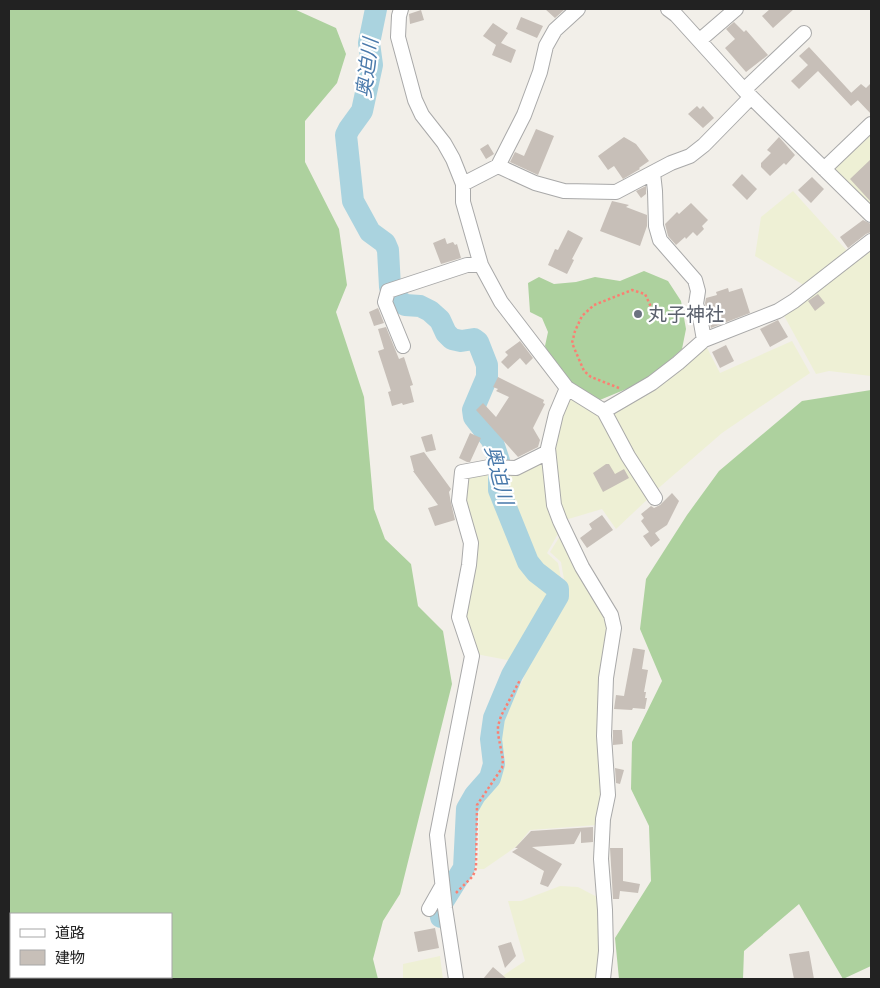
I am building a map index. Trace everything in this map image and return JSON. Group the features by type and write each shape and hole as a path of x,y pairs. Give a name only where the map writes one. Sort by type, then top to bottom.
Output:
{"street":[{"path":"401,9 398,37 415,100 422,115 453,158 463,184 463,202 481,265 501,302 567,388 604,411 628,456 655,498"},
{"path":"463,184 498,166 524,115 540,72 546,46 555,30 578,9"},
{"path":"668,9 700,40 748,93 871,215"},
{"path":"700,40 736,9"},
{"path":"498,166 535,183 564,191 616,192 690,156 704,145 748,93 804,33"},
{"path":"824,169 871,124"},
{"path":"653,173 656,226 660,240 695,280 698,291 696,304 704,340"},
{"path":"604,411 638,392 678,363 704,340 778,311 794,301 871,241"},
{"path":"402,346 384,302 388,291 467,265 481,265"},
{"path":"567,388 556,414 548,452 554,505 582,567 611,614 614,628 606,678 604,726 608,795 603,819 601,859 606,951 603,979"},
{"path":"456,979 444,904 437,834 472,656 459,617 471,544 459,501 462,472 489,467 516,468 548,452"},
{"path":"429,909 442,886"}],"path":[{"path":"638,392 612,386 591,377 584,371 572,343 582,316 594,304 632,290 645,294 651,307"},
{"path":"444,904 473,876 476,868 477,805 502,768 504,760 498,726 501,716 520,680"}],"green space":[{"path":"9,9 294,9 336,28 346,54 337,83 305,121 305,162 339,229 347,285 336,312 364,397 374,509 385,539 411,564 418,606 443,631 452,684 400,894 383,921 373,959 378,979 9,979"},
{"path":"871,131 871,208 832,170"},
{"path":"793,191 849,253 807,287 755,256 761,217"},
{"path":"871,247 871,376 829,371 816,374 782,312"},
{"path":"644,271 668,281 681,301 686,329 682,349 648,380 595,402 584,398 557,369 545,346 548,332 542,318 530,312 528,283 539,277 554,284 576,282 595,277 620,281"},
{"path":"792,341 810,373 722,433 654,492 608,413 706,346 720,373"},
{"path":"871,390 871,966 843,979 799,904 744,951 743,979 619,979 615,938 651,881 649,826 631,789 632,742 662,681 640,629 646,579 687,515 719,471 802,401"},
{"path":"575,396 597,410 650,497 616,529 602,509 565,520 559,514 553,439 567,398"},
{"path":"543,460 559,532 547,553 558,563 561,578 560,584 557,577 554,577 539,565 521,520 506,491 503,471"},
{"path":"498,470 498,489 527,562 535,572 556,589 557,594 518,662 476,654 466,623 465,602 476,567 476,542 465,499 467,479 478,472"},
{"path":"560,536 609,625 603,793 597,825 530,830 517,846 484,869 477,869 479,807 504,769 505,759 499,733 500,723 523,680 532,651 557,613 565,585 561,562 550,552"},
{"path":"560,886 578,887 599,898 600,979 498,979 525,961 508,901 521,901"},
{"path":"440,956 443,979 403,979 403,964"}],"building":[{"path":"545,9 565,9 555,18"},
{"path":"770,9 794,9 773,28 762,16"},
{"path":"421,10 424,20 410,24 409,14"},
{"path":"521,17 543,26 537,38 516,29"},
{"path":"734,22 744,32 746,30 768,55 746,72 725,48 735,39 726,29"},
{"path":"493,23 508,33 501,43 516,50 511,63 492,55 496,45 483,36"},
{"path":"809,47 858,100 851,106 818,71 799,89 791,81 808,65 799,56"},
{"path":"871,83 871,114 851,93 861,84 866,88"},
{"path":"697,106 700,109 703,106 714,118 703,128 688,114"},
{"path":"536,129 554,136 538,175 510,162 515,152 524,156"},
{"path":"624,137 636,144 649,161 623,179 614,166 608,170 598,156"},
{"path":"779,137 795,155 786,165 784,163 770,176 761,167 761,163 771,153 767,150"},
{"path":"488,144 494,154 486,159 480,149"},
{"path":"871,159 871,202 850,179"},
{"path":"742,174 757,189 747,200 732,185"},
{"path":"812,177 824,189 811,203 798,190"},
{"path":"646,186 646,194 641,198 636,191"},
{"path":"612,201 629,205 626,207 647,215 647,226 640,246 600,231"},
{"path":"691,203 708,220 702,226 704,229 697,236 693,232 676,245 668,236 665,224 677,212 679,214"},
{"path":"863,220 871,224 871,232 848,248 840,237"},
{"path":"568,230 583,238 572,259 574,260 567,274 548,265 555,249 558,250"},
{"path":"445,238 447,244 453,242 455,245 457,244 461,258 441,264 433,243"},
{"path":"728,288 729,292 742,288 750,313 711,328 705,303 706,298 717,295 716,292"},
{"path":"818,294 825,303 815,311 808,301"},
{"path":"378,308 384,323 374,326 369,312"},
{"path":"778,320 788,337 770,347 760,329"},
{"path":"386,327 399,359 404,357 413,385 410,386 414,402 392,406 388,392 391,391 378,351 384,349 378,329"},
{"path":"520,341 533,358 526,365 520,358 508,369 501,362 508,355 505,352"},
{"path":"726,345 734,361 720,368 712,352"},
{"path":"498,377 544,400 543,403 545,404 533,428 540,440 538,447 518,457 476,410 483,403 496,417 509,397 496,391 498,389 493,387"},
{"path":"470,433 481,438 470,462 467,462 459,458"},
{"path":"432,434 436,450 426,452 421,437"},
{"path":"424,452 451,489 449,492 455,520 435,526 428,508 438,505 413,471 410,456"},
{"path":"609,464 615,474 624,469 629,478 603,492 593,473"},
{"path":"672,493 679,501 667,525 655,533 660,540 651,547 643,536 649,532 641,521 644,518 641,514 651,506 654,508 660,505"},
{"path":"602,515 613,530 587,548 580,538 592,529 589,524"},
{"path":"633,648 645,650 642,669 648,670 644,692 646,692 645,698 647,698 645,709 614,709 616,695 624,696"},
{"path":"613,730 622,730 623,744 613,745"},
{"path":"615,768 624,770 620,784 616,783"},
{"path":"593,827 593,842 581,843 581,831 574,844 532,847 562,864 548,887 540,884 544,871 512,852 518,848 515,848 531,831"},
{"path":"610,848 623,848 623,881 640,884 638,893 620,891 619,899 613,899"},
{"path":"435,928 439,948 418,952 414,932"},
{"path":"511,942 516,956 505,968 498,946"},
{"path":"809,951 814,979 794,979 789,954"},
{"path":"493,967 507,979 483,979"}],"waterway":[{"name":"奥迫川","path":"376,9 369,43 372,65 362,111 346,135 353,201 370,232 385,243 388,250 390,287 397,299 405,305 420,306 430,311 440,320 446,333 452,339 461,341 474,339 478,342 487,365 487,377 473,410 474,417 492,440 499,461 499,490 528,562 536,572 558,589 558,596 512,675 494,718 491,739 494,764 490,778 475,795 467,809 464,868 439,908 441,917"}],"place":[{"name":"丸子神社","path":"638,314"}]}
